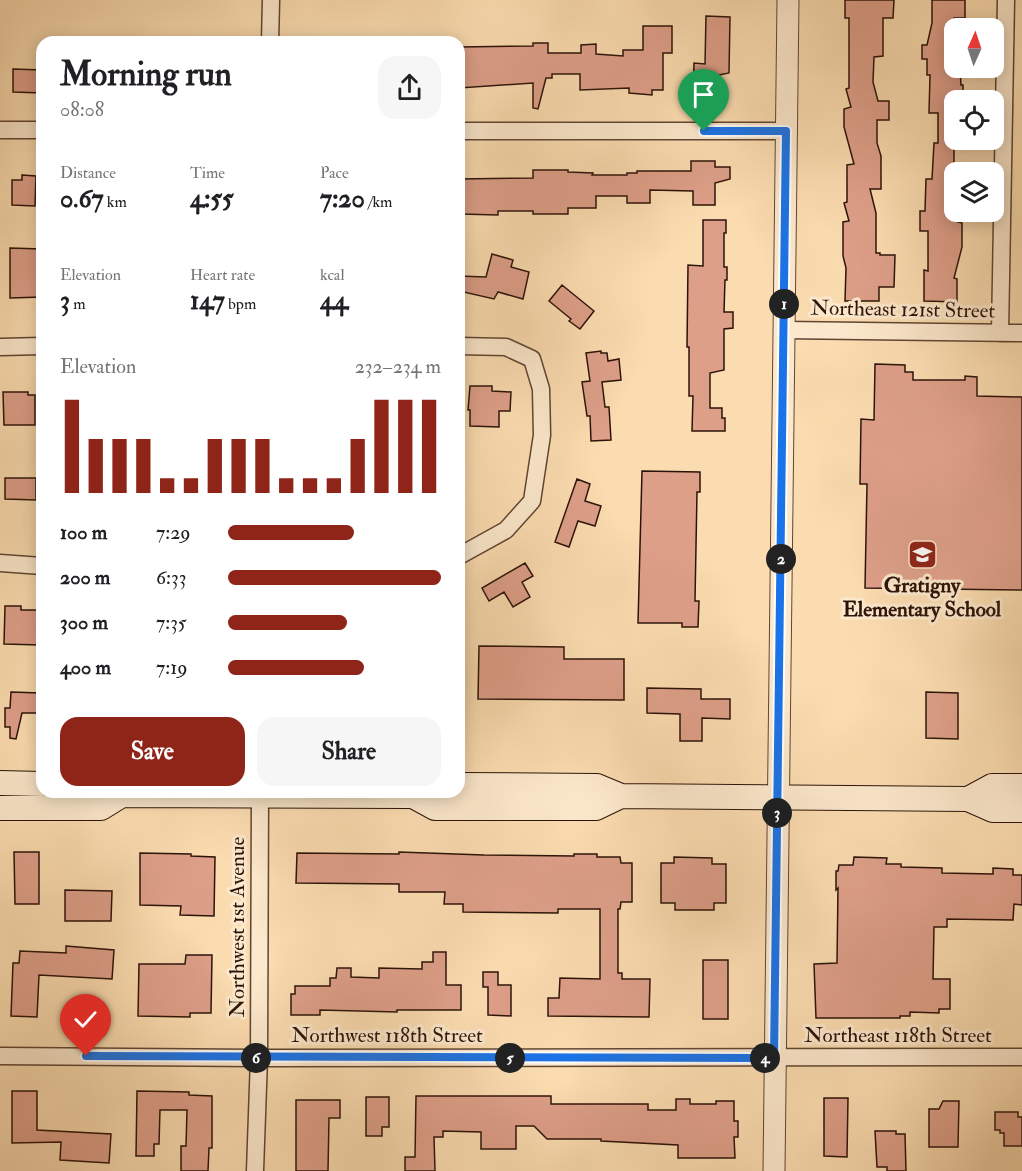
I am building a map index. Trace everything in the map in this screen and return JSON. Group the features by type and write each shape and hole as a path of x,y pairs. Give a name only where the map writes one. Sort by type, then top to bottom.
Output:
{"main road":[{"path":"0,783 36,784"},
{"path":"465,785 597,786 621,796 968,799 993,810 1022,810"},
{"path":"968,799 992,786 1022,786"},
{"path":"422,798 435,808 596,808 621,796"},
{"path":"0,808 101,808 114,798"}],"street":[{"path":"270,36 271,0"},
{"path":"774,1171 788,0"},
{"path":"1000,333 1006,0"},
{"path":"0,130 36,130"},
{"path":"465,131 786,131"},
{"name":"Northeast 121st Street","path":"784,330 1022,333"},
{"path":"0,347 36,346"},
{"path":"465,346 506,347 532,359 541,389 542,435 532,501 506,530 465,553"},
{"path":"0,563 36,566"},
{"name":"Northwest 1st Avenue","path":"255,1171 259,1058 260,798"},
{"name":"Northwest 118th Street","path":"0,1056 774,1058"},
{"name":"Northeast 118th Street","path":"774,1058 1022,1057"}],"building":[{"path":"845,0 894,0 893,18 883,18 883,56 874,57 873,82 878,101 889,101 889,120 877,120 877,143 881,156 881,189 870,189 876,213 876,253 895,255 894,287 879,287 879,301 845,301 846,268 843,256 843,222 849,221 844,203 847,202 847,165 854,164 844,127 844,109 851,107 846,89 849,88 849,18 845,18"},
{"path":"932,0 965,0 965,18 944,18 944,78 961,78 961,85 963,85 963,90 944,90 944,150 954,150 954,162 944,162 944,222 962,223 962,247 954,278 957,279 957,302 924,301 924,270 928,271 928,231 920,231 920,211 925,211 926,179 932,179 934,143 938,143 938,113 929,113 930,75 927,75 927,59 922,59 922,45 927,45 932,23"},
{"path":"706,16 730,17 729,73 714,76 714,101 693,100 694,63 705,64"},
{"path":"643,26 672,26 672,53 663,53 663,90 652,90 652,95 629,93 629,88 580,90 580,74 552,74 552,78 546,78 538,109 533,108 533,83 465,88 465,47 533,46 533,43 548,43 548,53 581,53 581,45 596,44 596,54 623,56 623,50 643,50"},
{"path":"13,69 36,70 36,93 13,92"},
{"path":"691,161 715,161 715,167 730,167 730,179 715,183 715,205 693,205 693,191 650,190 650,203 627,203 627,196 596,196 596,208 568,208 568,214 498,211 498,215 465,214 465,179 533,178 533,170 568,170 568,172 593,173 592,175 627,175 627,173 637,173 637,171 691,171"},
{"path":"22,175 36,176 35,206 12,205 12,180 22,180"},
{"path":"703,220 726,220 724,267 727,267 727,280 725,280 724,312 733,312 733,328 724,329 724,370 710,373 710,408 722,408 725,431 692,431 693,396 689,396 689,347 687,347 688,265 703,266"},
{"path":"10,248 36,249 36,297 10,298"},
{"path":"492,254 513,260 511,267 529,272 523,299 498,292 494,299 465,292 465,276 486,277"},
{"path":"562,285 594,311 580,329 549,301"},
{"path":"601,351 601,353 607,353 608,361 619,359 621,380 602,382 605,407 609,407 611,440 591,441 590,416 587,416 582,382 590,381 586,353"},
{"path":"875,364 905,365 905,372 913,372 913,380 965,380 965,376 977,377 977,396 1022,397 1022,590 865,588 867,484 860,484 861,419 874,420"},
{"path":"470,386 492,386 492,391 511,392 510,411 499,411 499,427 470,426 470,410 468,410"},
{"path":"3,392 28,392 28,395 35,395 35,425 4,425"},
{"path":"642,471 700,472 700,492 697,492 695,601 699,601 698,627 682,627 682,623 638,623"},
{"path":"5,478 36,478 36,500 5,499"},
{"path":"577,479 590,484 585,501 601,506 595,526 578,521 569,547 555,542"},
{"path":"525,563 533,576 522,582 530,597 513,607 504,592 489,601 482,588"},
{"path":"5,606 21,606 21,610 36,610 36,645 4,644"},
{"path":"479,646 564,647 564,659 624,659 624,700 478,699"},
{"path":"647,688 701,689 701,699 730,699 730,719 702,718 702,741 680,741 680,714 647,713"},
{"path":"11,692 36,693 36,713 22,713 16,739 10,738 10,727 5,727 5,708 10,708"},
{"path":"926,692 958,693 958,739 926,738"},
{"path":"14,852 39,852 39,904 15,904"},
{"path":"399,852 574,856 574,854 597,854 597,857 620,857 621,863 632,863 632,902 621,902 620,909 618,909 618,973 622,973 622,979 650,979 649,1017 548,1016 548,998 559,998 560,978 600,979 600,909 558,909 558,913 463,912 463,904 444,904 445,892 399,892 399,884 296,883 297,853 399,854"},
{"path":"140,853 215,857 214,916 180,915 181,906 140,905"},
{"path":"674,857 712,858 712,864 726,864 726,903 714,903 714,910 675,910 675,903 661,903 661,863 674,863"},
{"path":"854,857 887,858 886,864 901,864 901,867 942,868 942,873 993,874 993,868 1013,869 1013,875 1022,875 1022,905 1014,904 1013,920 947,919 947,927 934,927 933,979 950,979 950,1009 939,1009 939,1013 910,1012 910,1016 900,1016 900,1018 816,1018 814,964 837,963 838,888 836,890 836,871 839,865 853,865"},
{"path":"65,890 112,891 111,921 65,921"},
{"path":"66,946 114,950 112,979 39,975 37,1017 11,1016 13,963 19,963 20,951 66,953"},
{"path":"433,952 446,952 446,985 461,985 461,1010 397,1010 397,1012 320,1010 320,1015 291,1015 291,994 295,994 295,986 330,986 330,978 336,978 337,968 351,968 351,977 379,978 379,968 422,969 422,962 433,962"},
{"path":"186,955 212,955 211,1013 190,1013 190,1017 138,1016 139,964 185,964"},
{"path":"703,960 728,960 728,1019 703,1019"},
{"path":"483,972 498,972 498,985 511,985 511,1016 488,1015 488,987 483,987"},
{"path":"12,1091 37,1091 37,1130 111,1134 109,1163 60,1160 61,1142 12,1143"},
{"path":"137,1091 189,1092 189,1095 212,1096 212,1148 209,1148 208,1171 181,1171 181,1146 186,1146 187,1110 160,1110 159,1144 154,1144 154,1156 136,1156"},
{"path":"416,1096 551,1096 551,1104 648,1104 648,1110 676,1110 676,1099 690,1099 690,1104 734,1101 734,1121 738,1121 738,1137 734,1137 735,1158 678,1158 678,1145 601,1141 601,1139 547,1139 534,1126 516,1126 516,1149 481,1149 481,1132 443,1131 443,1137 434,1137 435,1171 405,1171 405,1157 415,1157"},
{"path":"366,1097 389,1097 389,1127 382,1127 382,1136 366,1136"},
{"path":"824,1098 848,1098 847,1157 824,1156"},
{"path":"296,1100 340,1100 340,1118 329,1118 328,1171 296,1171"},
{"path":"943,1101 959,1101 958,1147 929,1147 929,1109 939,1109"},
{"path":"995,1112 1018,1112 1018,1117 1022,1117 1022,1146 1004,1146 1004,1133 995,1130"},
{"path":"875,1131 896,1131 896,1134 905,1134 906,1171 887,1171 887,1167 877,1167"}],"place":[{"name":"Gratigny Elementary School","path":"922,554"}],"route":[{"path":"86,1056 774,1058 786,131 704,131"}]}
